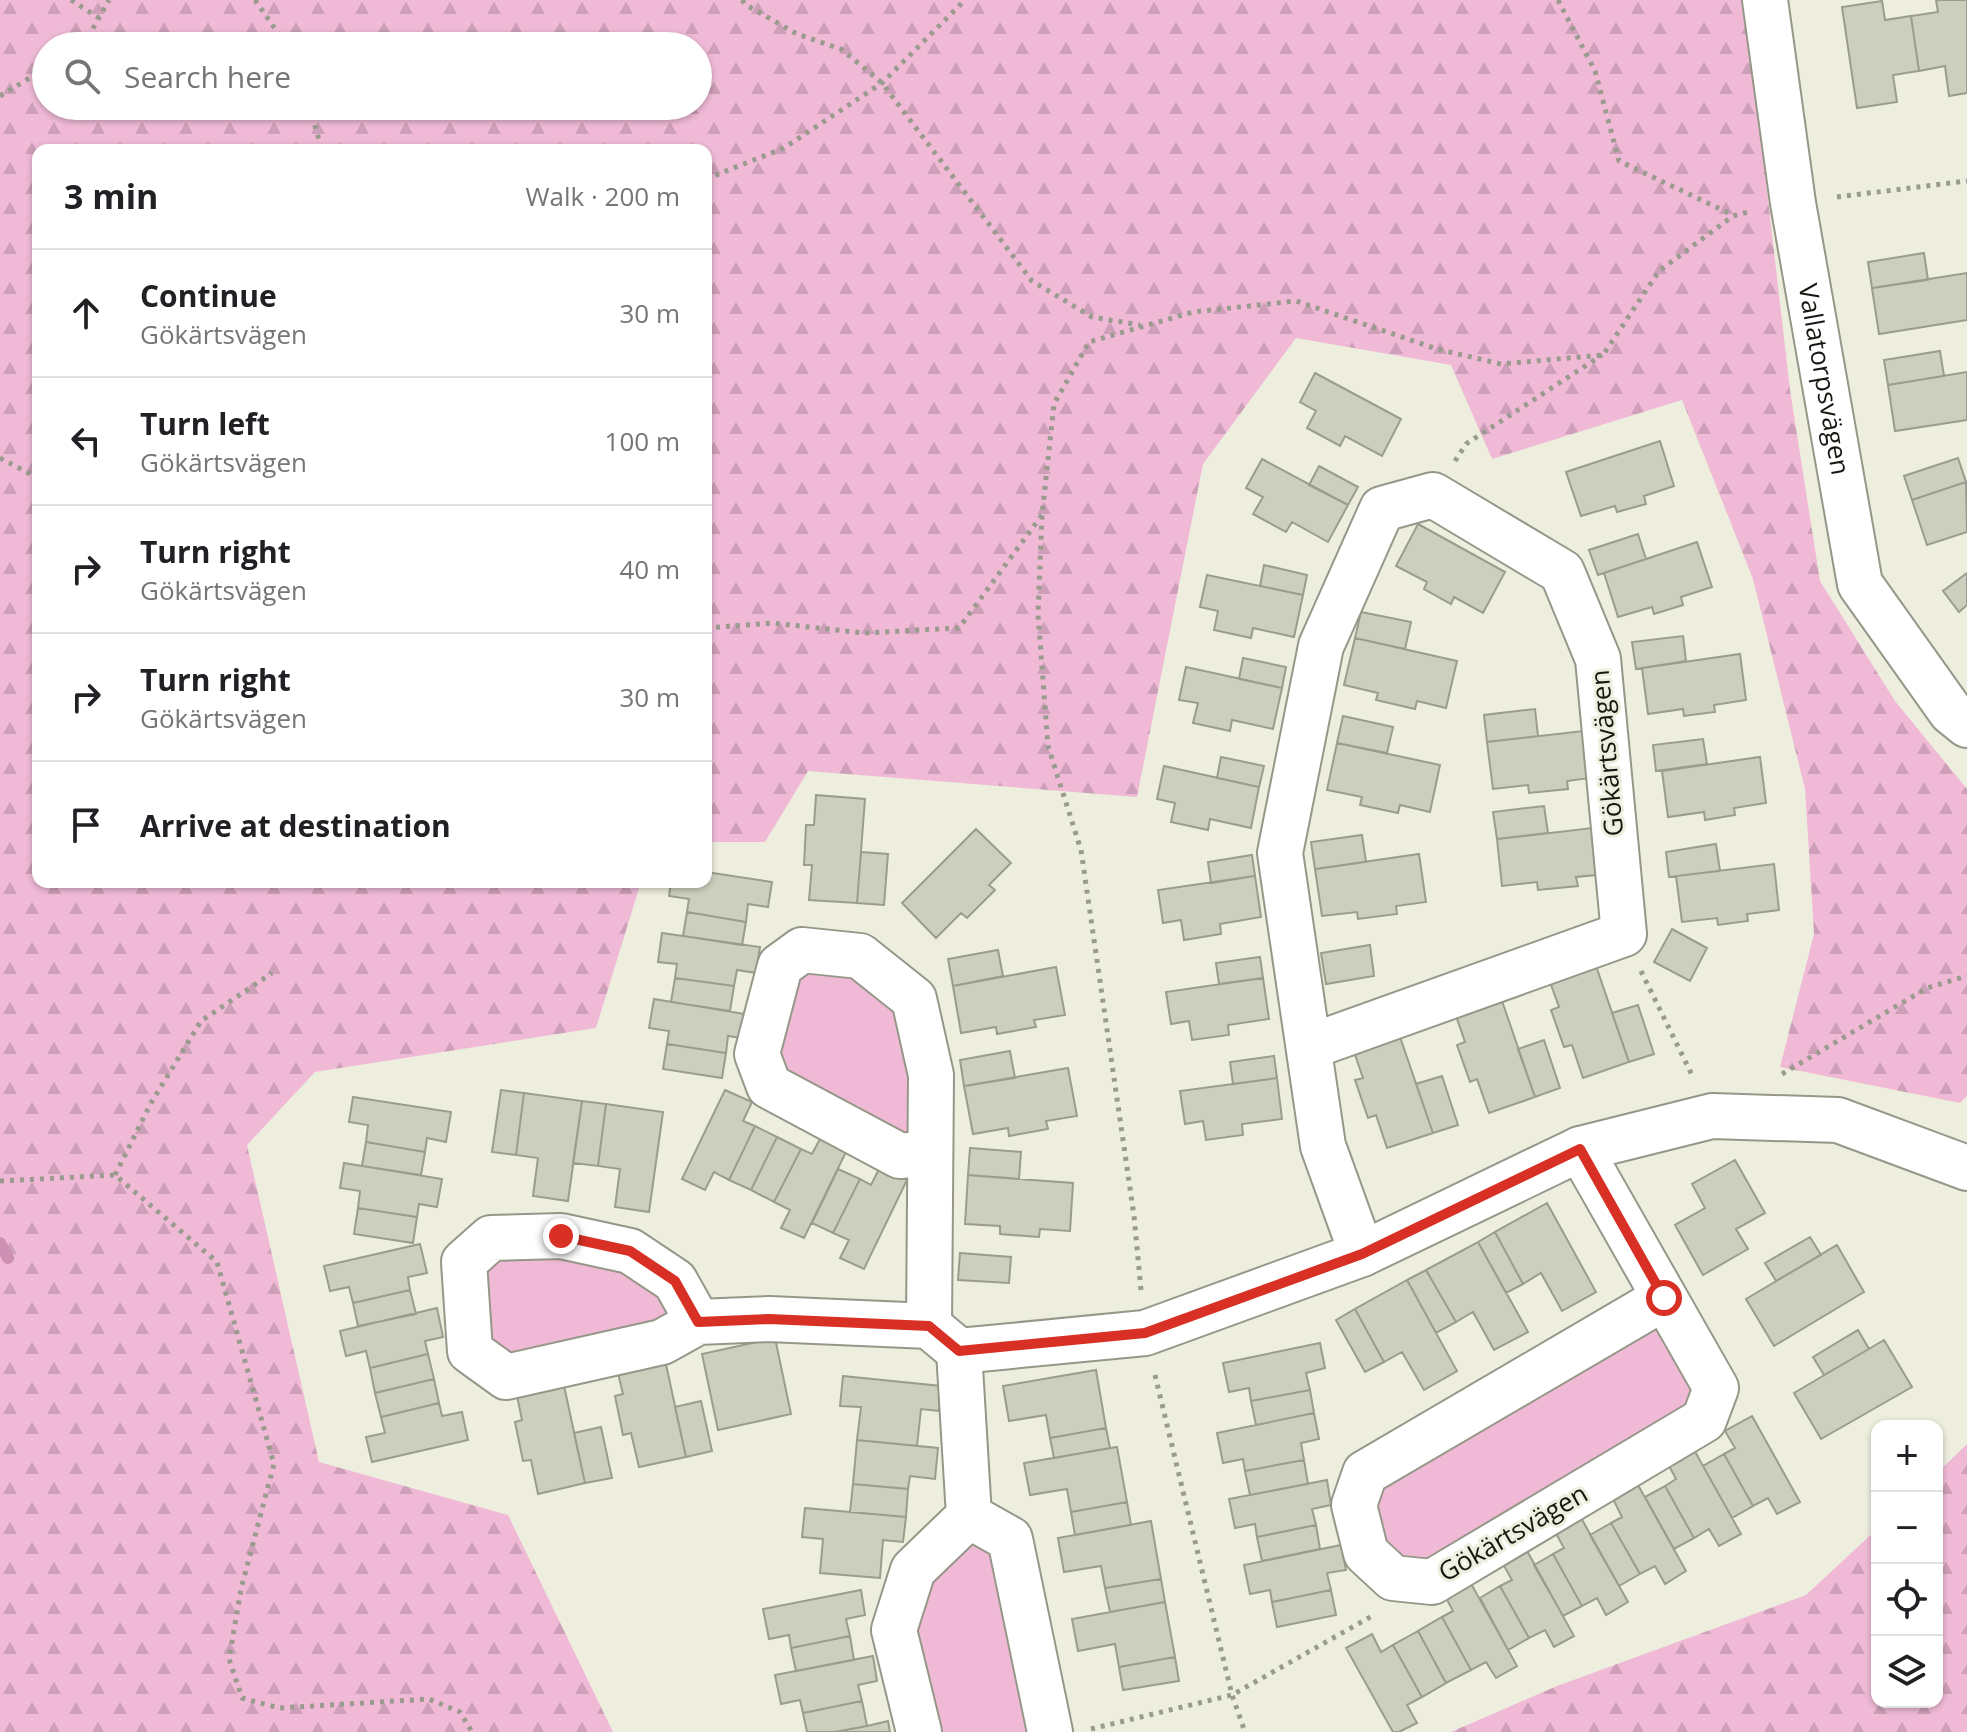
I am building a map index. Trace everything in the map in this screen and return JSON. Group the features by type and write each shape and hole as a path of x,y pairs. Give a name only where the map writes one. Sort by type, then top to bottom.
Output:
{"street":[{"name":"Vallatorpsvägen","path":"1765,0 1793,203 1860,584 1951,712 1967,725"},
{"name":"Gökärtsvägen","path":"1433,495 1562,572 1598,659 1624,934"},
{"path":"1362,1254 1323,1146 1280,853 1321,646 1382,509 1433,495"},
{"path":"1309,1047 1624,934"},
{"path":"930,1153 900,1156 769,1086 757,1054 780,966 802,950 860,956 914,999 931,1075 930,1153 944,1338 969,1516"},
{"path":"698,1322 675,1281 630,1251 561,1236 491,1238 464,1262 470,1351 506,1377 662,1342 698,1322 769,1319 944,1338 1145,1333 1362,1254 1580,1149 1712,1116 1838,1120 1967,1168"},
{"name":"Gökärtsvägen","path":"1580,1149 1716,1388 1704,1420 1432,1582 1393,1578 1366,1553 1354,1505 1365,1473 1664,1298"},
{"path":"919,1732 894,1630 913,1570 969,1516"},
{"path":"969,1516 1010,1539 1050,1732"}],"path":[{"path":"71,0 99,18"},
{"path":"91,32 109,0"},
{"path":"255,0 277,32"},
{"path":"742,0 797,34 841,49 882,83 1032,281 1092,317 1145,326"},
{"path":"712,177 784,148 882,83 965,0"},
{"path":"1558,0 1595,71 1619,161 1733,216"},
{"path":"0,96 32,77"},
{"path":"313,120 320,144"},
{"path":"1433,495 1466,444 1603,355 1659,271 1733,216 1793,203 1967,181"},
{"path":"1245,1732 1232,1695 1145,1333 1134,1216 1081,850 1048,746 1038,614 1042,515 1054,404 1089,342 1193,312 1296,301 1437,349 1501,364 1603,355"},
{"path":"0,458 32,475"},
{"path":"712,628 772,623 864,633 959,628 1042,515"},
{"path":"1624,934 1712,1116"},
{"path":"115,1175 151,1103 201,1021 272,973"},
{"path":"1779,1076 1927,988 1967,976"},
{"path":"0,1181 115,1175 217,1262 274,1464 241,1589 229,1659 242,1698 279,1708 429,1699 460,1712 472,1732"},
{"path":"1079,1732 1232,1695 1432,1582"}],"green space":[{"path":"0,0 1745,0 1790,390 1820,581 1895,701 1967,789 1967,1096 1960,1103 1780,1067 1814,934 1805,789 1753,579 1682,400 1492,459 1451,365 1296,338 1203,464 1137,797 808,771 765,842 712,842 712,144 32,144 32,888 639,888 596,1028 315,1072 247,1145 319,1462 508,1515 613,1732 0,1732"},
{"path":"802,950 914,999 930,1153 769,1086"},
{"path":"491,1238 630,1251 698,1322 506,1377 470,1351"},
{"path":"1664,1298 1704,1420 1393,1578 1365,1473"},
{"path":"1967,1444 1967,1732 1451,1732 1557,1686 1806,1595 1871,1535 1871,1708 1943,1708 1943,1467"},
{"path":"969,1516 1010,1539 1050,1732 919,1732 913,1570"}],"building":[{"path":"1936,0 1967,0 1967,93 1949,96 1945,66 1919,71 1911,16 1938,12"},
{"path":"1882,1 1885,20 1911,16 1919,71 1893,75 1897,102 1857,108 1842,7"},
{"path":"1924,253 1928,280 1872,288 1868,262"},
{"path":"1967,273 1967,320 1879,334 1872,288"},
{"path":"1940,351 1944,376 1888,385 1884,360"},
{"path":"1967,372 1967,420 1895,431 1888,385"},
{"path":"1315,373 1401,419 1382,456 1345,436 1340,446 1307,428 1316,411 1300,402"},
{"path":"1660,441 1674,486 1644,496 1646,504 1617,512 1615,506 1581,516 1566,472"},
{"path":"1958,458 1966,482 1912,500 1904,476"},
{"path":"1262,459 1348,505 1328,542 1292,522 1286,532 1253,514 1263,497 1246,488"},
{"path":"1319,466 1358,487 1348,505 1309,485"},
{"path":"1966,482 1967,532 1927,545 1912,500"},
{"path":"1418,524 1505,572 1483,613 1454,597 1451,604 1424,589 1427,582 1396,566"},
{"path":"1638,534 1646,559 1598,575 1589,550"},
{"path":"1697,542 1712,587 1681,597 1683,605 1654,614 1652,607 1618,617 1604,573"},
{"path":"1264,565 1307,575 1303,595 1260,586"},
{"path":"1967,573 1967,605 1959,612 1943,591"},
{"path":"1207,575 1303,595 1294,637 1253,628 1251,638 1214,630 1218,611 1200,607"},
{"path":"1361,612 1411,622 1405,649 1355,638"},
{"path":"1683,636 1686,661 1636,669 1632,642"},
{"path":"1355,638 1457,661 1446,708 1417,701 1415,709 1376,700 1378,693 1344,685"},
{"path":"1740,654 1746,700 1714,705 1715,712 1684,716 1683,709 1648,714 1642,668"},
{"path":"1243,658 1286,667 1282,688 1239,679"},
{"path":"1186,667 1282,688 1273,729 1232,720 1230,731 1193,723 1198,703 1179,700"},
{"path":"1535,709 1538,736 1487,742 1484,715"},
{"path":"1343,716 1393,727 1387,753 1337,743"},
{"path":"1592,730 1597,777 1567,781 1568,789 1529,793 1528,785 1493,789 1487,742"},
{"path":"1703,739 1707,764 1656,771 1653,745"},
{"path":"1337,743 1440,765 1430,812 1400,805 1398,813 1360,805 1362,797 1327,790"},
{"path":"1221,757 1264,766 1259,787 1217,778"},
{"path":"1760,757 1766,803 1734,808 1735,815 1705,820 1704,812 1668,817 1662,771"},
{"path":"1164,766 1259,787 1251,828 1210,819 1208,830 1171,822 1175,803 1157,799"},
{"path":"816,795 865,799 857,903 809,900 812,865 804,865 806,825 814,825"},
{"path":"1544,806 1548,833 1497,839 1493,812"},
{"path":"1601,827 1607,874 1576,877 1578,886 1538,890 1537,882 1502,886 1497,839"},
{"path":"976,829 1011,863 989,885 995,890 967,918 961,913 936,938 902,903"},
{"path":"1362,835 1366,862 1315,869 1311,842"},
{"path":"1716,844 1720,871 1669,877 1666,852"},
{"path":"861,852 888,854 884,905 857,903"},
{"path":"1419,854 1426,902 1396,906 1397,914 1358,919 1357,912 1322,916 1315,869"},
{"path":"1252,855 1255,876 1211,883 1208,862"},
{"path":"1774,864 1779,910 1747,914 1748,921 1718,925 1717,918 1682,922 1676,876"},
{"path":"712,873 772,882 768,907 748,904 746,922 687,912 689,899 669,896 670,888 712,888"},
{"path":"1255,876 1261,917 1220,924 1221,934 1184,940 1181,920 1163,923 1158,890"},
{"path":"687,912 746,922 742,945 683,936"},
{"path":"1672,929 1707,948 1690,981 1654,962"},
{"path":"662,933 760,947 756,973 737,970 734,986 675,978 677,964 658,962"},
{"path":"1370,945 1374,976 1326,984 1321,953"},
{"path":"998,950 1003,976 953,986 948,959"},
{"path":"1260,957 1263,978 1219,984 1216,963"},
{"path":"1595,963 1629,1062 1583,1078 1572,1045 1564,1047 1551,1010 1559,1007 1549,979"},
{"path":"1056,967 1065,1015 1034,1020 1036,1027 997,1034 996,1027 961,1033 953,986"},
{"path":"675,978 734,986 730,1011 671,1002"},
{"path":"1263,978 1269,1019 1228,1025 1229,1035 1192,1040 1189,1021 1171,1024 1166,992"},
{"path":"1501,998 1535,1097 1489,1113 1477,1079 1470,1082 1457,1045 1465,1042 1455,1013"},
{"path":"654,999 751,1015 748,1039 728,1036 726,1053 667,1044 669,1031 649,1028"},
{"path":"1638,1005 1654,1054 1629,1062 1612,1013"},
{"path":"1399,1034 1433,1133 1387,1148 1376,1115 1368,1118 1355,1080 1363,1078 1353,1049"},
{"path":"1544,1040 1560,1088 1535,1097 1518,1049"},
{"path":"667,1044 726,1053 722,1078 663,1069"},
{"path":"1010,1051 1015,1078 964,1086 960,1060"},
{"path":"1274,1056 1277,1078 1233,1084 1230,1062"},
{"path":"1068,1068 1077,1116 1046,1121 1048,1129 1009,1136 1008,1128 973,1134 964,1086"},
{"path":"1442,1076 1458,1125 1433,1133 1416,1084"},
{"path":"1277,1078 1282,1119 1242,1124 1243,1135 1206,1140 1203,1121 1185,1124 1180,1091"},
{"path":"501,1090 524,1093 516,1155 492,1152"},
{"path":"725,1090 752,1102 743,1121 755,1126 729,1180 714,1172 705,1190 682,1179"},
{"path":"524,1093 582,1101 568,1201 533,1196 538,1158 516,1155"},
{"path":"353,1097 451,1112 446,1142 427,1138 425,1152 366,1142 368,1125 349,1122"},
{"path":"582,1101 606,1104 598,1166 573,1163"},
{"path":"606,1104 663,1112 649,1212 615,1207 620,1169 598,1166"},
{"path":"755,1126 777,1137 751,1190 729,1180"},
{"path":"777,1137 801,1149 774,1202 751,1190"},
{"path":"821,1137 847,1150 804,1238 781,1228 790,1210 774,1202 801,1149 812,1154"},
{"path":"366,1142 425,1152 421,1175 362,1166"},
{"path":"970,1148 1021,1152 1019,1179 968,1175"},
{"path":"1735,1160 1765,1213 1736,1229 1748,1249 1703,1275 1675,1225 1705,1208 1692,1184"},
{"path":"344,1163 442,1179 437,1207 419,1204 417,1217 358,1208 360,1191 340,1188"},
{"path":"880,1167 907,1180 864,1269 840,1258 849,1240 833,1233 860,1179 871,1185"},
{"path":"838,1169 860,1179 833,1233 812,1223"},
{"path":"968,1175 1073,1183 1070,1231 1040,1229 1039,1237 1000,1234 1000,1226 965,1224"},
{"path":"1547,1203 1596,1292 1562,1311 1541,1273 1523,1284 1495,1232"},
{"path":"358,1208 417,1217 413,1243 354,1234"},
{"path":"1495,1232 1523,1284 1506,1293 1478,1242"},
{"path":"1810,1237 1821,1255 1776,1281 1765,1263"},
{"path":"1478,1242 1528,1332 1494,1350 1473,1312 1456,1322 1426,1270"},
{"path":"420,1244 427,1273 408,1277 410,1290 353,1303 349,1287 330,1291 324,1266"},
{"path":"1837,1245 1864,1292 1774,1346 1746,1299"},
{"path":"960,1253 1011,1257 1009,1283 958,1280"},
{"path":"1426,1270 1456,1322 1436,1333 1407,1280"},
{"path":"1407,1280 1457,1371 1424,1390 1402,1352 1384,1362 1355,1309"},
{"path":"410,1290 416,1314 358,1326 353,1303"},
{"path":"437,1308 443,1337 425,1341 428,1354 370,1368 366,1351 346,1356 340,1331"},
{"path":"1355,1309 1384,1362 1365,1372 1336,1320"},
{"path":"1858,1330 1869,1349 1824,1375 1813,1357"},
{"path":"775,1338 791,1414 718,1430 702,1354"},
{"path":"1884,1340 1912,1387 1821,1439 1794,1393"},
{"path":"1320,1343 1325,1368 1306,1373 1310,1390 1251,1401 1249,1388 1229,1392 1223,1363"},
{"path":"428,1354 434,1379 375,1393 370,1368"},
{"path":"664,1355 686,1457 639,1467 631,1433 623,1435 615,1396 623,1394 616,1365"},
{"path":"1096,1370 1106,1428 1050,1438 1046,1415 1009,1421 1003,1386"},
{"path":"843,1376 941,1386 939,1411 921,1409 917,1446 857,1440 861,1407 840,1406"},
{"path":"434,1379 439,1403 381,1417 375,1393"},
{"path":"563,1381 585,1483 538,1494 531,1460 523,1461 515,1422 522,1420 516,1391"},
{"path":"1310,1390 1314,1413 1256,1425 1251,1401"},
{"path":"701,1401 712,1451 686,1457 675,1407"},
{"path":"439,1403 442,1416 462,1412 468,1440 372,1462 366,1437 385,1433 381,1417"},
{"path":"1314,1413 1319,1439 1301,1443 1304,1460 1245,1471 1243,1459 1223,1463 1217,1433"},
{"path":"1752,1416 1800,1502 1777,1514 1768,1498 1753,1506 1724,1454 1735,1448 1725,1431"},
{"path":"601,1427 612,1478 585,1483 574,1433"},
{"path":"1106,1428 1110,1448 1054,1458 1050,1438"},
{"path":"857,1440 938,1448 935,1479 910,1476 908,1489 853,1484"},
{"path":"1117,1447 1127,1502 1071,1512 1067,1489 1030,1495 1024,1463"},
{"path":"1693,1448 1741,1534 1719,1546 1709,1529 1694,1538 1665,1486 1676,1479 1667,1462"},
{"path":"1724,1454 1753,1506 1732,1518 1703,1466"},
{"path":"1304,1460 1308,1484 1250,1495 1245,1471"},
{"path":"1327,1480 1331,1505 1312,1509 1316,1525 1257,1537 1255,1524 1235,1528 1229,1499"},
{"path":"853,1484 908,1489 906,1517 850,1512"},
{"path":"1638,1485 1686,1571 1665,1584 1655,1566 1640,1574 1611,1523 1622,1517 1613,1499"},
{"path":"1665,1486 1694,1538 1674,1549 1645,1497"},
{"path":"1127,1502 1131,1525 1075,1535 1071,1512"},
{"path":"805,1508 906,1517 903,1542 883,1540 880,1578 820,1573 823,1539 802,1537"},
{"path":"1580,1516 1628,1602 1606,1615 1597,1598 1582,1606 1553,1554 1564,1548 1554,1530"},
{"path":"1151,1521 1161,1579 1105,1588 1101,1566 1064,1572 1058,1538"},
{"path":"1611,1523 1640,1574 1619,1586 1590,1535"},
{"path":"1316,1525 1320,1549 1262,1561 1257,1537"},
{"path":"1341,1545 1346,1570 1327,1573 1331,1590 1272,1602 1270,1590 1250,1594 1244,1565"},
{"path":"1526,1549 1574,1636 1554,1647 1545,1630 1529,1638 1500,1586 1512,1580 1502,1562"},
{"path":"1553,1554 1582,1606 1563,1616 1534,1565"},
{"path":"1161,1579 1165,1602 1110,1612 1105,1588"},
{"path":"1469,1580 1517,1666 1496,1678 1486,1662 1471,1670 1442,1617 1453,1611 1444,1594"},
{"path":"1500,1586 1529,1638 1508,1650 1480,1598"},
{"path":"861,1590 865,1615 846,1619 850,1636 791,1648 789,1635 769,1639 763,1609"},
{"path":"1331,1590 1336,1615 1277,1627 1272,1602"},
{"path":"1165,1602 1175,1657 1119,1667 1115,1644 1078,1651 1072,1619"},
{"path":"1442,1617 1471,1670 1446,1683 1418,1631"},
{"path":"1418,1631 1446,1683 1422,1697 1393,1645"},
{"path":"1372,1634 1381,1652 1393,1645 1422,1697 1407,1705 1417,1723 1399,1732 1393,1732 1346,1648"},
{"path":"850,1636 854,1660 796,1671 791,1648"},
{"path":"873,1656 877,1681 858,1685 862,1701 803,1713 800,1700 781,1704 775,1675"},
{"path":"1175,1657 1179,1681 1123,1690 1119,1667"},
{"path":"862,1701 867,1726 835,1732 807,1732 803,1713"},
{"path":"888,1721 890,1732 835,1732 867,1726"}],"waterway":[{"path":"0,1243 8,1258"}],"route":[{"path":"561,1236 630,1251 675,1281 698,1322 769,1319 929,1326 959,1351 1145,1333 1362,1254 1580,1149 1664,1298"}]}
